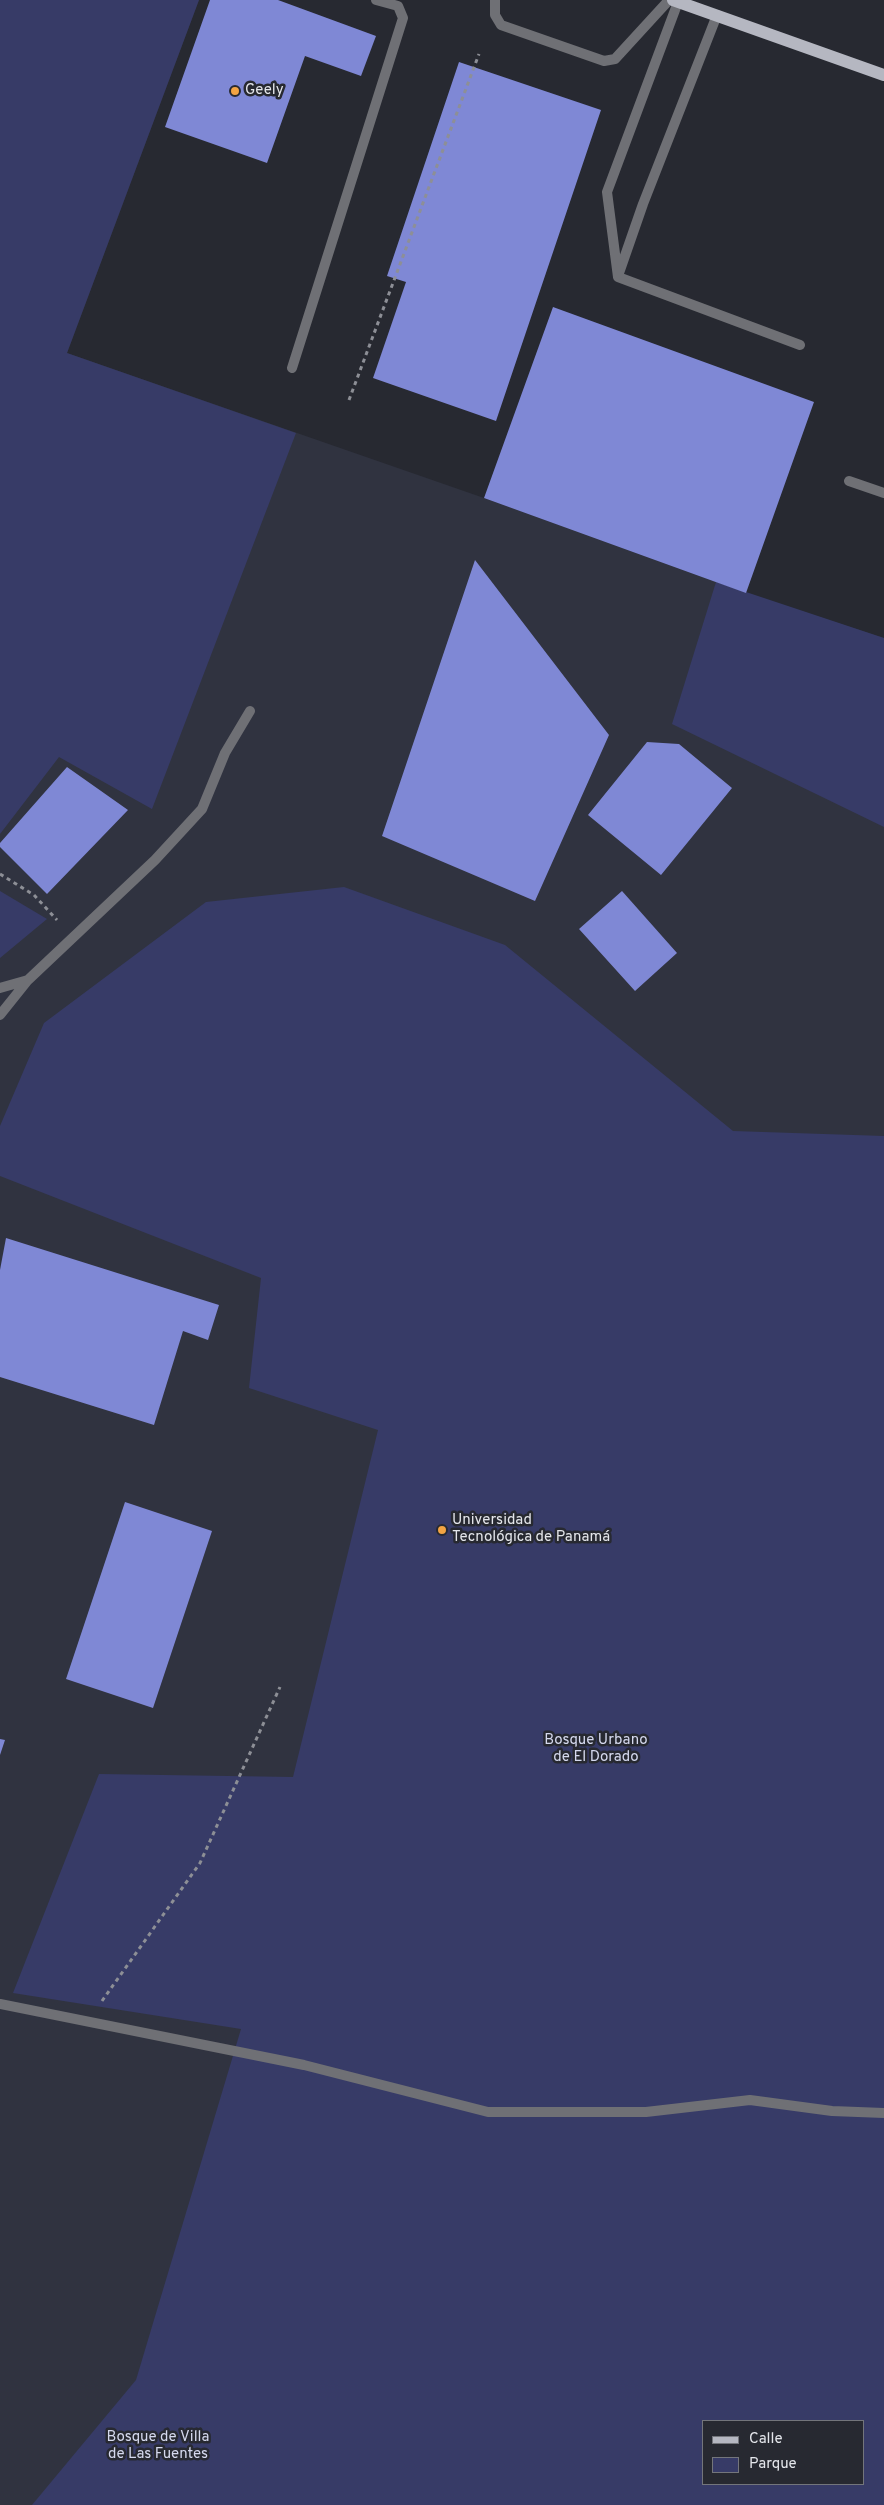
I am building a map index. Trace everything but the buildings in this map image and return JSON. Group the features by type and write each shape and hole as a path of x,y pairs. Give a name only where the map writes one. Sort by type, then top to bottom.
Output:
{"main road":[{"path":"673,1 884,75"}],"street":[{"path":"292,368 403,18 398,6 376,0"},
{"path":"495,0 495,14 501,25 604,61 615,59 673,1"},
{"path":"618,277 607,192 673,1"},
{"path":"618,277 643,204 717,15"},
{"path":"618,277 800,345"},
{"path":"849,481 884,493"},
{"path":"0,1015 28,980 104,906 155,860 202,809 225,753 250,711"},
{"path":"0,988 28,980"},
{"path":"0,2004 304,2065 488,2112 646,2112 750,2100 832,2111 884,2113"}],"path":[{"path":"349,400 479,54"},
{"path":"0,874 34,895 59,922"},
{"path":"87,2021 200,1863 280,1687"}],"shaded area":[{"name":"Universidad Tecnológica de Panamá","path":"0,0 199,0 67,353 484,498 746,593 884,638 884,2505 0,2505"}],"green space":[{"path":"0,0 199,0 67,353 296,433 152,809 59,757 0,834"},
{"path":"716,582 884,638 884,827 672,724"},
{"name":"Bosque Urbano de El Dorado","path":"344,887 505,945 733,1131 884,1136 884,2505 32,2505 136,2380 241,2029 13,1993 99,1774 293,1777 378,1430 249,1388 261,1278 0,1176 0,1126 44,1023 206,902"},
{"path":"0,891 47,919 0,958"}],"place":[{"name":"Geely","path":"235,91"},
{"name":"Universidad Tecnológica de Panamá","path":"442,1530"}],"park label":[{"name":"Bosque de Villa de Las Fuentes","path":"158,2446"}]}
